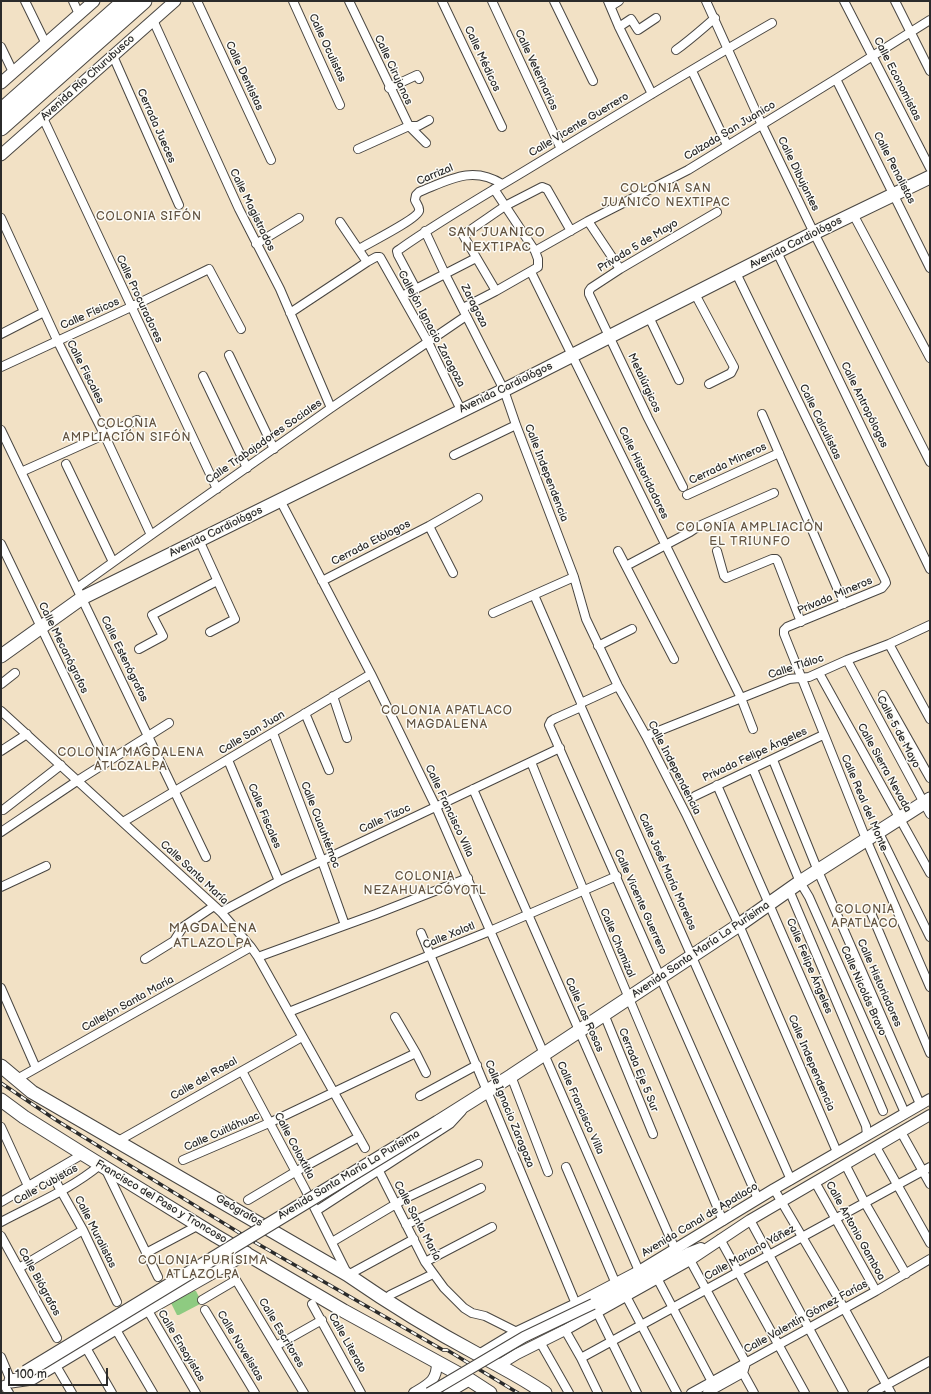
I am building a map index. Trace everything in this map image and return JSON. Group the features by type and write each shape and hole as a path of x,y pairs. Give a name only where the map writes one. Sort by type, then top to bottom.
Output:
{"highway":[{"path":"1,111 125,1"},
{"path":"1,128 144,1"}],"main road":[{"path":"1,83 94,1"},
{"name":"Avenida Río Churubusco","path":"1,155 175,1"},
{"name":"Avenida Cardiológos","path":"1,656 40,627 80,593 199,540 504,390 814,233 930,177"},
{"name":"Avenida Santa María La Purísima","path":"6,1386 26,1372 438,1122 511,1076 740,925 800,882 878,831 899,818 928,805"},
{"name":"Geógrafos","path":"1,1066 32,1092 348,1275 383,1298 479,1355"},
{"name":"Francisco del Paso y Troncoso","path":"1,1100 24,1117 198,1225 323,1299 470,1380 490,1393"},
{"path":"6,1386 32,1378 146,1309 246,1253"},
{"path":"479,1355 499,1365 545,1393"}],"street":[{"path":"25,1 46,44"},
{"path":"73,1 79,14"},
{"name":"Calle Dentistas","path":"196,1 271,160"},
{"name":"Calle Oculistas","path":"293,1 340,105"},
{"name":"Calle Cirujanos","path":"349,1 389,88 409,126 426,143"},
{"name":"Calle Médicos","path":"442,1 502,127"},
{"name":"Calle Veterinarios","path":"492,1 560,149"},
{"path":"554,1 593,81"},
{"path":"619,1 610,4 619,27 652,94"},
{"name":"Calle Dibujantes","path":"706,1 715,18 762,125 814,233 930,462"},
{"name":"Calle Economistas","path":"844,1 930,168"},
{"path":"895,1 930,71"},
{"path":"619,27 631,19 638,30 656,18"},
{"path":"676,50 694,38 700,30 715,18"},
{"name":"Calle Magistrados","path":"153,20 239,209 280,288 331,408"},
{"name":"Calzada San Juanico","path":"537,255 588,221 688,170 930,20"},
{"name":"Calle Vicente Guerrero","path":"416,289 398,255 398,251 400,249 425,231 502,184 772,24"},
{"path":"1,47 13,72"},
{"name":"Cerrada Jueces","path":"113,56 179,205"},
{"path":"692,71 727,145"},
{"path":"389,88 417,75 419,79"},
{"name":"Calle Penalistas","path":"836,79 930,268"},
{"name":"Calle Procuradores","path":"43,118 217,489"},
{"path":"358,149 409,126 418,126 429,120"},
{"name":"Carrizal","path":"359,248 401,226 416,215 419,212 419,208 415,200 416,195 419,192 457,177 471,174 487,176 502,184"},
{"path":"496,291 463,235 505,206 542,187 547,189 571,231"},
{"path":"463,308 538,267 537,255 494,189"},
{"name":"Privada 5 de Mayo","path":"591,288 620,269 717,212"},
{"path":"853,214 930,358"},
{"name":"Calle Fiscales","path":"1,218 57,340 104,434 151,535"},
{"path":"256,244 299,218"},
{"path":"588,221 620,269"},
{"path":"290,313 367,262 359,248 340,222"},
{"name":"Zaragoza","path":"425,231 445,274 504,390"},
{"name":"Calle Antropólogos","path":"777,252 930,569"},
{"name":"Callejón Ignacio Zaragoza","path":"367,262 378,256 382,259 428,342 461,410"},
{"path":"402,296 476,258"},
{"name":"Calle Físicos","path":"1,367 57,340 131,308 209,269 241,329"},
{"name":"Calle Historidadores","path":"531,272 741,698 753,729"},
{"name":"Calle Calculistas","path":"736,273 885,580"},
{"name":"Metalúrgicos","path":"591,288 589,294 648,418 683,487"},
{"path":"695,294 734,368 731,373 709,384"},
{"path":"1,334 44,312"},
{"name":"Calle Trabajadores Sociales","path":"80,593 113,562 331,408 466,316"},
{"path":"649,317 679,380"},
{"path":"229,355 274,449"},
{"path":"203,376 247,468"},
{"name":"Calle Independencia","path":"504,390 574,577 586,619 618,686 646,736 687,816 740,925 837,1152"},
{"name":"Cerrada Mineros","path":"762,414 844,604"},
{"path":"21,472 137,420"},
{"path":"454,455 516,425"},
{"name":"Calle Estenógrafos","path":"1,430 206,856"},
{"name":"Cerrada Mineros","path":"687,495 779,453"},
{"path":"66,464 113,562"},
{"path":"626,566 699,526 774,494"},
{"name":"Cerrada Etólogos","path":"322,581 429,526 478,498"},
{"name":"Calle Francisco Villa","path":"280,500 371,674 436,807 641,1274"},
{"name":"Cerrada Etólogos","path":"429,526 453,573"},
{"path":"199,540 235,619 210,632"},
{"name":"Calle Mecanógrafos","path":"1,544 106,762"},
{"path":"618,551 674,659"},
{"path":"717,551 724,576 726,578 730,578 772,559 776,559 779,562 801,622"},
{"path":"493,612 574,577"},
{"name":"Privada Mineros","path":"787,627 882,588 886,583 885,580"},
{"path":"139,649 163,636 152,615 217,581"},
{"name":"Calle José María Morelos","path":"534,595 581,705 791,1180"},
{"name":"Calle Tláloc","path":"646,736 789,679 809,677 847,660 889,644 930,625"},
{"name":"Calle Real del Monte","path":"787,627 784,630 784,634 801,678 866,839 930,987"},
{"path":"598,646 632,629"},
{"path":"889,644 930,719"},
{"name":"Calle 5 de Mayo","path":"847,660 928,805"},
{"path":"1,684 15,673"},
{"name":"Calle Sierra Nevada","path":"819,673 930,873"},
{"name":"Calle San Juan","path":"124,822 371,674"},
{"path":"581,705 618,686"},
{"path":"883,695 930,778"},
{"path":"333,696 347,738"},
{"name":"Calle Vicente Guerrero","path":"581,705 554,719 551,721 550,725 758,1199"},
{"name":"Calle Santa María","path":"1,711 221,912 251,947 365,1148"},
{"path":"305,713 329,770"},
{"path":"1,832 77,780 169,723"},
{"name":"Calle Cuauhtémoc","path":"273,733 345,925"},
{"path":"1,751 27,734"},
{"name":"Privada Felipe Ángeles","path":"695,796 824,735"},
{"name":"Calle Tízoc","path":"221,912 322,861 560,748"},
{"name":"Calle Fiscales","path":"228,760 280,882"},
{"name":"Calle Historiadores","path":"773,760 818,871 920,1104"},
{"name":"Calle Chamizal","path":"531,762 583,891 723,1221"},
{"path":"3,810 61,765"},
{"name":"Calle Nicolás Bravo","path":"753,769 800,882 905,1113"},
{"name":"Calle Felipe Ángeles","path":"717,785 866,1126 867,1135"},
{"name":"Calle Las Rosas","path":"473,790 675,1249"},
{"path":"878,831 930,937"},
{"path":"1,887 46,866"},
{"name":"Calle Xolotl","path":"289,1012 490,931 617,876"},
{"path":"258,958 468,878"},
{"path":"789,890 883,1111"},
{"path":"145,959 174,941 183,927 214,906"},
{"path":"871,914 930,1053"},
{"name":"Calle Ignacio Zaragoza","path":"421,933 576,1304"},
{"name":"Callejón Santa María","path":"17,1079 251,947"},
{"path":"1,988 36,1068"},
{"name":"Cerrada Eje 5 Sur","path":"604,1014 653,1134"},
{"path":"395,1017 426,1073"},
{"name":"Calle del Rosal","path":"118,1141 302,1036"},
{"name":"Calle Cuitláhuac","path":"183,1160 269,1123 416,1053"},
{"path":"420,1096 476,1065"},
{"name":"Calle Coloxtitla","path":"242,1070 348,1275"},
{"path":"511,1076 548,1172"},
{"name":"Avenida Canal de Apatlaco","path":"479,1355 514,1333 616,1284 641,1274 675,1249 930,1098"},
{"name":"Avenida Santa María La Purísima","path":"316,1211 450,1124 472,1100"},
{"path":"429,1393 524,1337 626,1296 690,1260 750,1220 930,1115"},
{"path":"1,1126 28,1186"},
{"path":"901,1132 926,1169 930,1184"},
{"path":"248,1200 359,1137"},
{"path":"876,1147 930,1243"},
{"path":"1,1202 83,1154"},
{"path":"332,1242 396,1204 478,1164"},
{"path":"845,1164 865,1203 906,1274"},
{"path":"102,1166 158,1277"},
{"name":"Calle Cubistas","path":"1,1222 61,1191 102,1166"},
{"path":"566,1167 616,1284"},
{"name":"Calle Mariano Yáñez","path":"581,1358 926,1169"},
{"name":"Calle Santa María","path":"378,1171 425,1262 444,1288 464,1308 472,1313 485,1316 514,1333"},
{"name":"Calle Muralistas","path":"51,1173 82,1230 117,1302"},
{"name":"Calle Antonio Gamboa","path":"815,1182 876,1291"},
{"path":"406,1225 481,1188"},
{"path":"774,1189 844,1308 891,1393"},
{"path":"750,1220 844,1393"},
{"path":"146,1253 198,1225"},
{"path":"425,1262 492,1227"},
{"path":"19,1268 82,1230"},
{"name":"Calle Biógrafos","path":"1,1236 57,1338"},
{"path":"499,1365 565,1330 641,1274 647,1272 685,1248 696,1237"},
{"path":"348,1275 414,1239"},
{"path":"720,1239 805,1393"},
{"path":"641,1274 649,1275 699,1248 708,1247"},
{"name":"Calle Valentín Gómez Farías","path":"691,1393 876,1291 930,1259"},
{"path":"690,1260 746,1363 743,1373 707,1393"},
{"name":"Calle Escritores","path":"227,1265 304,1393"},
{"path":"390,1295 433,1274"},
{"path":"658,1278 672,1308 712,1382"},
{"path":"202,1300 236,1280"},
{"path":"626,1296 677,1393"},
{"name":"Calle Literato","path":"312,1304 362,1393"},
{"path":"595,1308 638,1393"},
{"name":"Calle Ensayistas","path":"146,1309 196,1393"},
{"name":"Calle Novelistas","path":"205,1310 255,1393"},
{"path":"276,1346 322,1320"},
{"path":"115,1328 153,1393"},
{"path":"565,1330 598,1393"},
{"path":"514,1333 509,1340 509,1348 512,1352 518,1354"},
{"path":"540,1342 569,1393"},
{"path":"85,1346 112,1393"},
{"path":"1,1357 6,1386"},
{"path":"872,1393 930,1361"},
{"path":"419,1392 430,1383 435,1376 437,1362"},
{"path":"55,1364 72,1393"},
{"path":"743,1373 754,1393"},
{"path":"448,1393 470,1380"}],"green space":[{"path":"196,1291 201,1301 200,1304 177,1315 171,1303"}],"railway":[{"path":"1,1083 56,1120 251,1240 443,1350 447,1350 518,1393"}],"district":[{"name":"COLONIA SAN JUANICO NEXTIPAC","path":"666,196"},
{"name":"COLONIA SIFÓN","path":"149,217"},
{"name":"SAN JUANICO NEXTIPAC","path":"497,240"},
{"name":"COLONIA AMPLIACIÓN SIFÓN","path":"127,431"},
{"name":"COLONIA AMPLIACIÓN EL TRIUNFO","path":"750,535"},
{"name":"COLONIA APATLACO MAGDALENA","path":"447,718"},
{"name":"COLONIA MAGDALENA ATLOZALPA","path":"131,760"},
{"name":"COLONIA NEZAHUALCÓYOTL","path":"425,884"},
{"name":"COLONIA APATLACO","path":"865,917"},
{"name":"MAGDALENA ATLAZOLPA","path":"213,936"},
{"name":"COLONIA PURÍSIMA ATLAZOLPA","path":"203,1268"}]}
